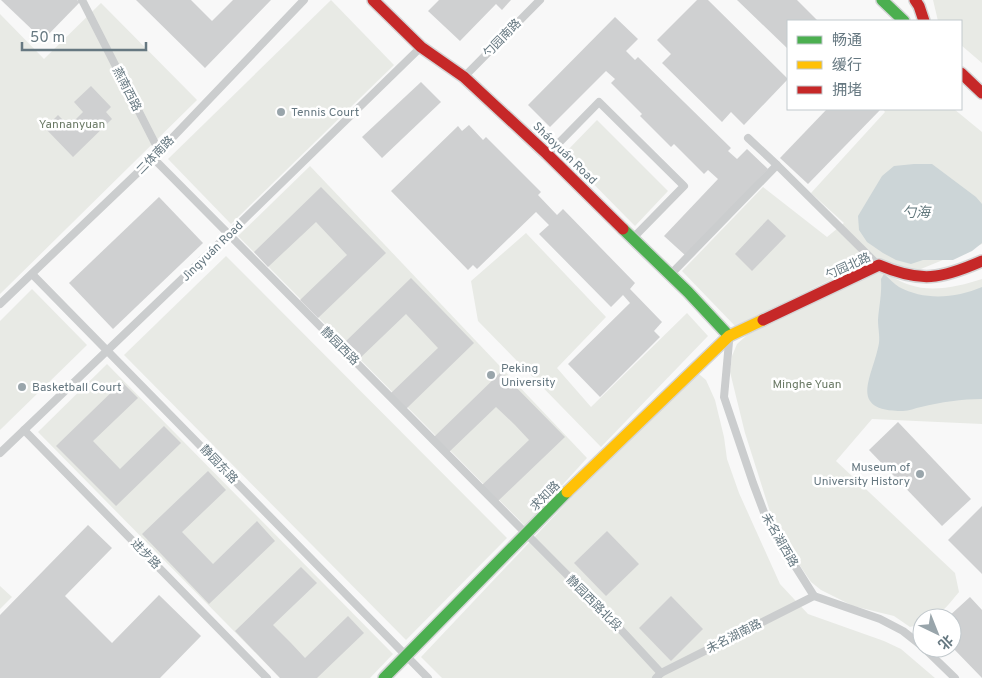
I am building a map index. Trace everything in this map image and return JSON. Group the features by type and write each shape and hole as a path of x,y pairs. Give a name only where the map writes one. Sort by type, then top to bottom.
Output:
{"street":[{"name":"Sháoyuán Road","path":"373,0 421,47 464,77 547,154 670,274 730,336"},
{"path":"882,0 903,20"},
{"path":"915,0 924,20"},
{"path":"962,75 982,93"},
{"name":"勺园北路","path":"730,336 879,265 896,274 920,279 962,270 982,261"},
{"name":"求知路","path":"384,678 600,460 730,336"}],"lane":[{"name":"燕南西路","path":"82,0 156,155"},
{"name":"二体南路","path":"0,304 156,155 304,0"},
{"name":"勺园南路","path":"464,77 540,0"},
{"name":"Jìngyuán Road","path":"0,452 230,234 421,47"},
{"path":"547,154 599,102 684,186 633,238"},
{"path":"748,138 879,265"},
{"name":"静园西路","path":"156,155 230,234 526,535"},
{"path":"670,274 777,165"},
{"name":"静园东路","path":"32,274 428,678"},
{"name":"未名湖西路","path":"730,336 724,397 752,483 768,523 814,596"},
{"name":"进步路","path":"24,430 267,678"},
{"name":"静园西路北段","path":"526,535 658,675"},
{"path":"814,596 880,619 903,631 912,638"},
{"name":"未名湖南路","path":"658,675 814,596"},
{"path":"934,658 955,678"}],"green space":[{"name":"Tennis Court","path":"331,0 394,65 231,224 168,159"},
{"path":"933,0 982,0 982,63 962,46 962,20 938,20"},
{"name":"Yannanyuan","path":"101,3 197,100 0,294 0,14 44,59"},
{"path":"884,110 955,110 982,132 982,244 916,271 875,258 735,326 682,271 763,187 827,237 844,223 811,193 885,112"},
{"path":"597,120 668,191 635,226 564,154"},
{"path":"310,166 587,458 525,526 238,236"},
{"path":"526,233 606,317 557,368 591,407 687,313 708,336 601,447 478,321 471,281"},
{"path":"226,256 507,538 406,640 124,355"},
{"name":"Minghe Yuan","path":"881,271 906,284 928,288 956,286 982,279 982,424 872,419 836,461 955,573 959,592 945,608 912,608 912,626 910,627 894,616 853,606 821,590 811,582 786,545 772,518 745,433 730,372 732,356 737,344 747,335"},
{"name":"Basketball Court","path":"32,289 87,345 0,430 0,321"},
{"path":"107,364 393,654 370,678 280,678 38,432"},
{"path":"693,369 706,380 715,400 727,459 739,493 780,584 808,614 901,649 935,678 442,678 421,657"},
{"path":"0,586 12,597 0,609"}],"water":[{"name":"勺海","path":"932,164 976,197 982,204 982,243 972,251 953,260 923,260 911,264 896,260 883,253 867,242 859,230 858,216 882,176 894,166"},
{"path":"884,274 899,287 930,296 951,296 982,287 982,399 944,402 908,411 885,409 874,405 869,398 867,390 879,343 878,320 881,279"}],"building":[{"path":"1,0 77,0 80,2 43,40"},
{"path":"136,0 191,0 212,21 233,0 271,0 205,68"},
{"path":"439,0 511,0 502,10 496,4 460,41 428,11"},
{"path":"697,0 708,0 787,80 744,125 731,112 722,122 662,63 671,54 657,40"},
{"path":"737,0 797,0 817,20 787,20 787,48"},
{"path":"615,17 638,39 626,51 635,60 638,57 731,148 728,151 737,159 747,149 768,169 686,256 664,236 718,179 708,170 704,174 674,144 671,147 611,83 615,79 606,71 550,127 528,105"},
{"path":"421,82 441,102 382,158 362,137"},
{"path":"91,86 111,107 106,112 112,119 73,157 45,128 58,115 69,126 83,112 74,102"},
{"path":"826,110 880,110 808,184 780,158"},
{"path":"469,125 483,140 486,137 541,192 538,195 557,215 563,209 635,283 630,289 662,322 654,331 660,337 600,397 568,364 630,303 623,295 611,307 539,234 549,225 536,212 477,269 473,265 468,270 391,191 458,126 462,131"},
{"path":"321,187 386,253 318,318 300,300 347,255 316,222 268,267 254,252"},
{"path":"159,197 203,243 113,329 69,283"},
{"path":"768,219 786,236 752,271 735,254"},
{"path":"411,278 474,343 406,409 391,393 438,348 406,314 358,360 343,344"},
{"path":"501,372 565,437 497,502 481,486 529,440 515,425 496,407 448,453 434,437"},
{"path":"122,382 138,398 93,441 120,469 164,426 181,443 116,506 56,446"},
{"name":"Museum of University History","path":"898,422 971,499 942,526 869,450"},
{"path":"208,471 226,490 182,532 213,564 257,521 275,541 209,604 142,534"},
{"path":"982,506 982,574 948,540"},
{"path":"88,525 112,548 65,596 112,643 159,595 201,636 160,678 0,678 0,615"},
{"path":"607,531 639,564 606,596 574,563"},
{"path":"301,567 317,583 273,625 305,658 348,616 364,633 317,678 280,678 235,631"},
{"path":"671,596 703,629 671,661 639,628"},
{"path":"970,597 982,610 982,678 962,657 962,608 958,608"}],"traffic: fast":[{"path":"882,0 903,20"},
{"path":"623,229 688,292 729,336"},
{"path":"384,678 567,492"}],"traffic: slow":[{"path":"567,492 729,336 763,320"}],"traffic: jam":[{"path":"373,0 421,47 464,77 547,154 623,229"},
{"path":"915,0 924,20"},
{"path":"962,74 982,93"},
{"path":"763,320 879,265 907,274 931,276 955,272 982,261"}],"place":[{"name":"Tennis Court","path":"281,112"},
{"name":"Peking University","path":"491,375"},
{"name":"Basketball Court","path":"22,387"},
{"name":"Museum of University History","path":"920,474"}]}
